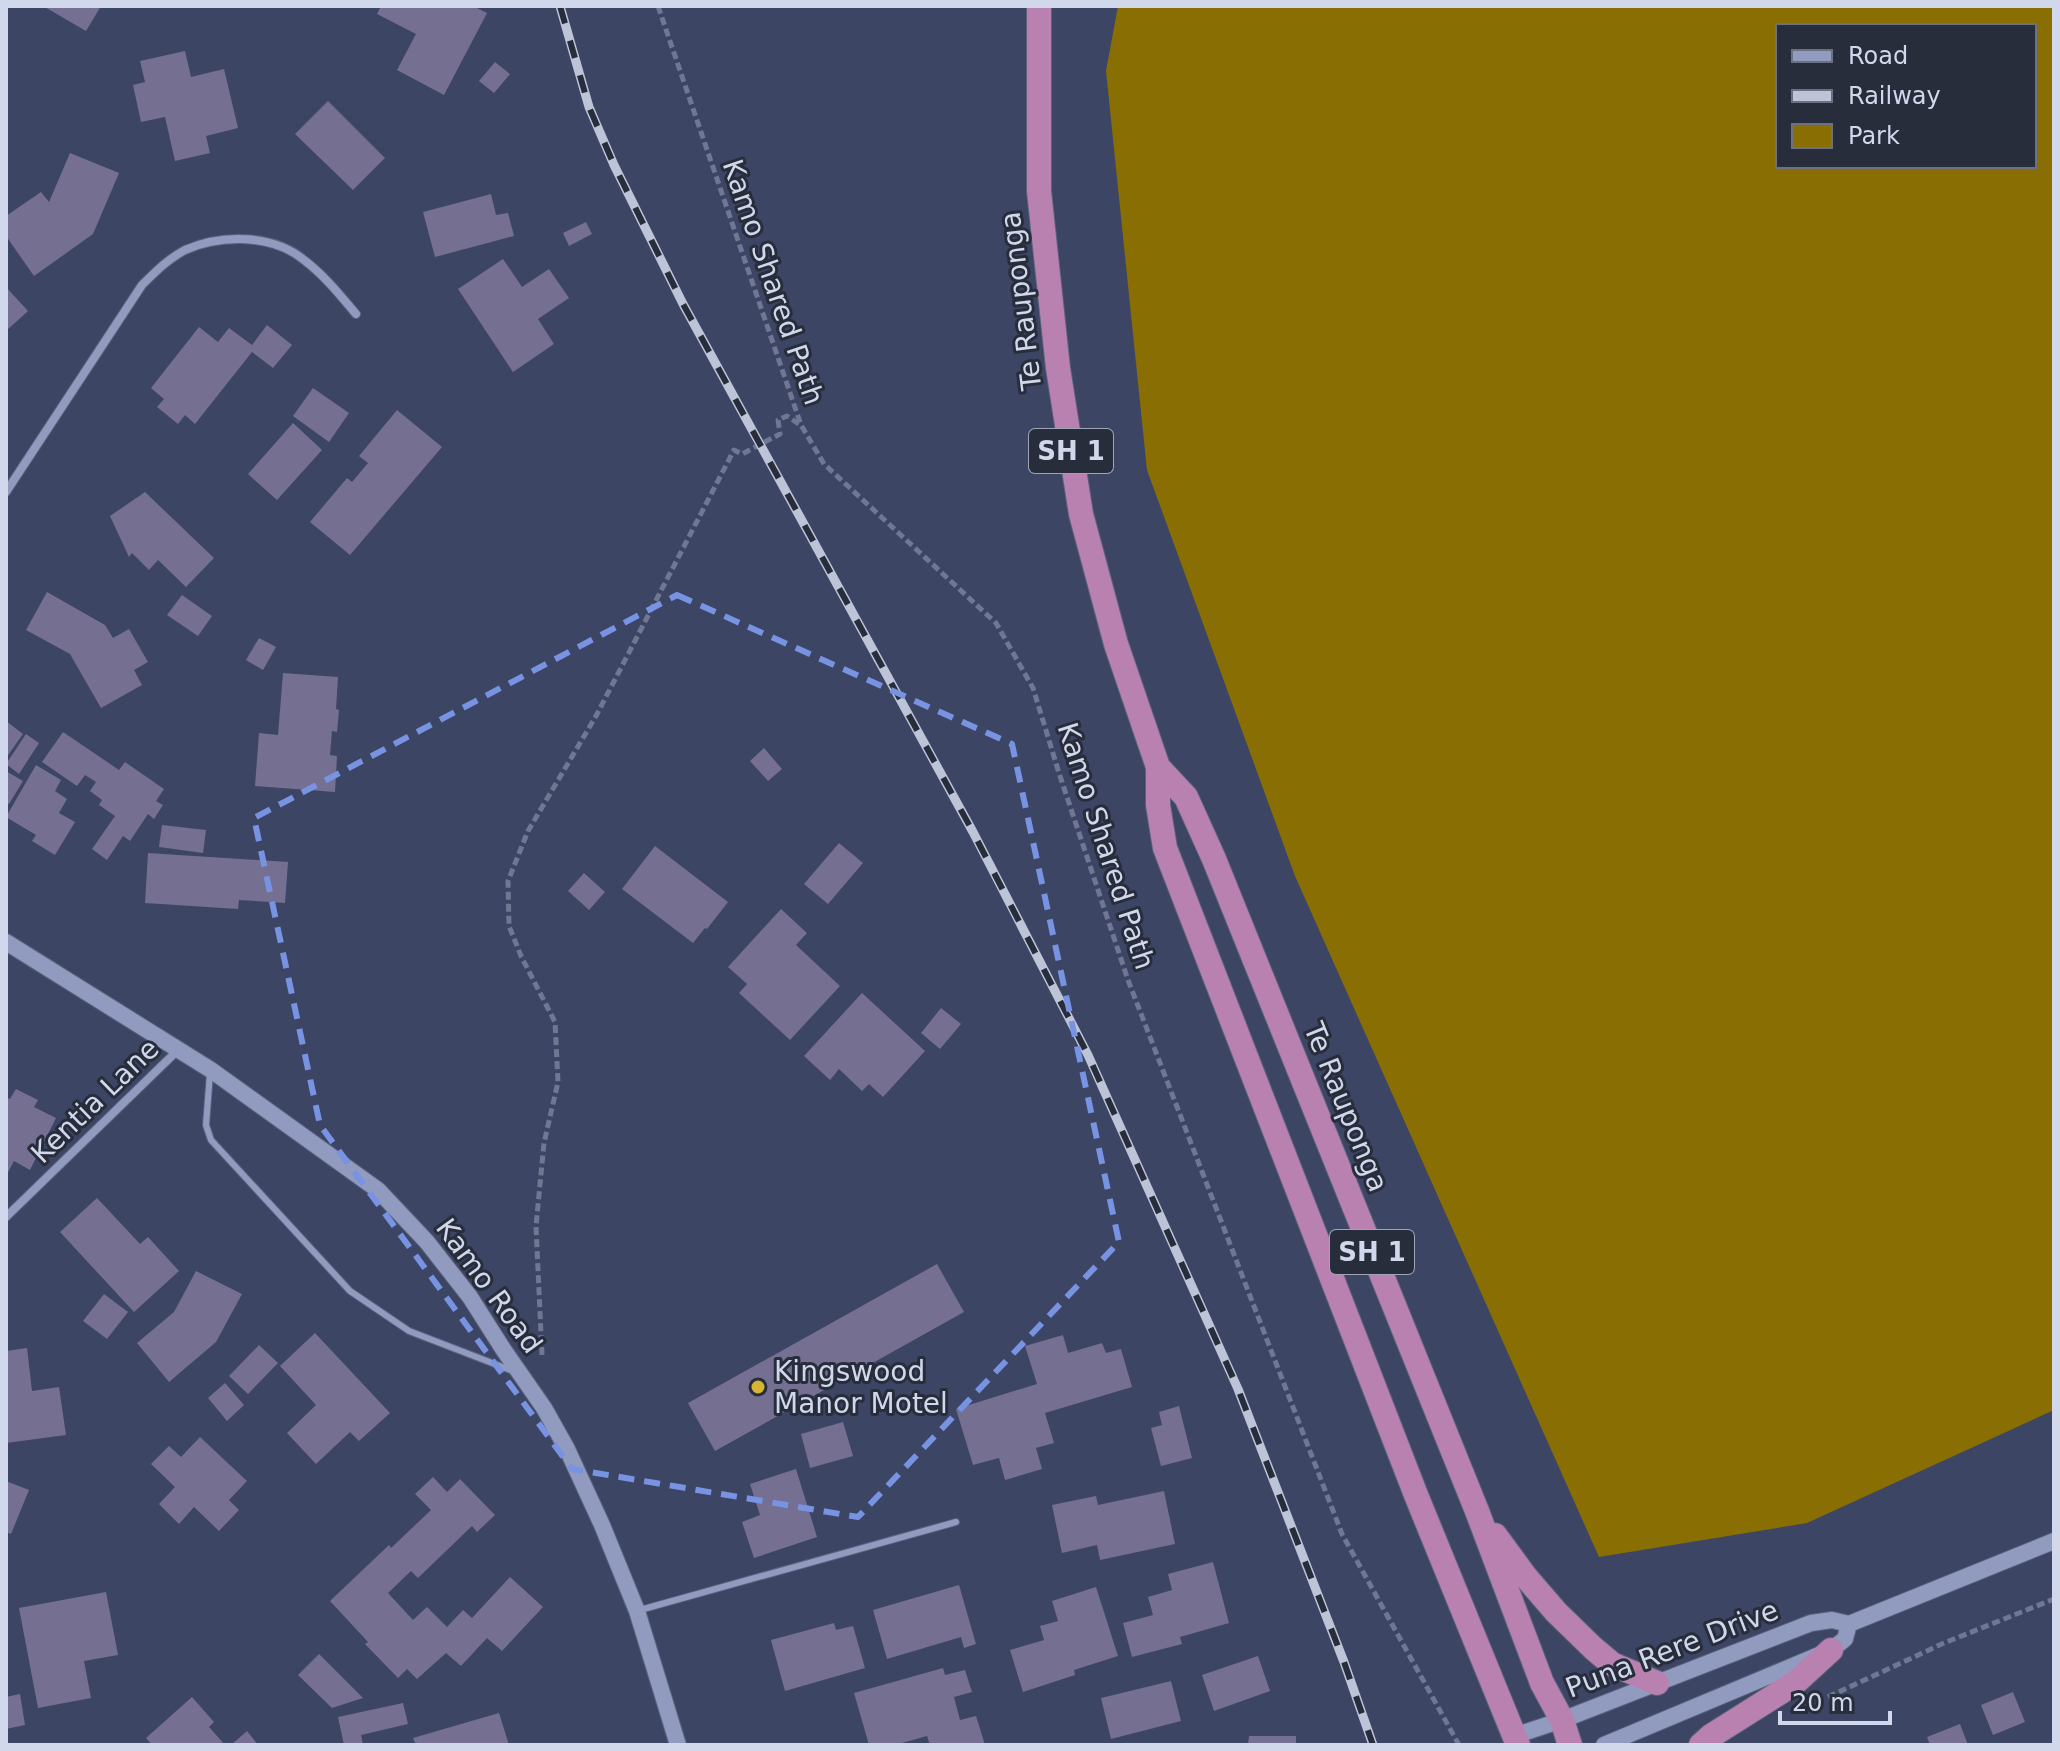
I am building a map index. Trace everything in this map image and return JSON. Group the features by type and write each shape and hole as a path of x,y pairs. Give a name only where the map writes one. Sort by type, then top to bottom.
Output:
{"highway":[{"name":"Te Rauponga","path":"1039,6 1039,191 1058,368 1078,500 1116,644 1158,767 1158,805 1165,848 1416,1495 1516,1740"},
{"name":"Te Rauponga","path":"1158,767 1186,797 1214,859 1477,1511 1542,1683 1562,1720 1570,1745"},
{"path":"1477,1511 1525,1576 1593,1648 1612,1664 1657,1683"},
{"path":"1701,1745 1795,1683 1831,1650"}],"main road":[{"name":"Kamo Road","path":"6,942 211,1070 378,1190 427,1242 470,1297 544,1408 567,1449 637,1611 678,1745"},
{"name":"Puna Rere Drive","path":"1516,1740 1811,1623 1832,1620 1849,1624 2054,1541"},
{"path":"1604,1745 1831,1650 1845,1639 1849,1624"}],"street":[{"path":"6,492 142,285 162,265 186,250 216,241 248,239 280,245 303,258 356,314"},
{"name":"Kentia Lane","path":"6,1217 180,1049"}],"lane":[{"path":"211,1070 206,1125 211,1140 350,1291 409,1331 520,1373"},
{"path":"637,1611 956,1522"}],"path":[{"name":"Kamo Shared Path","path":"658,6 801,425 824,464 996,623 1033,688 1128,980 1342,1534 1459,1745"},
{"path":"544,1408 536,1226 544,1143 558,1082 555,1022 509,926 508,881 528,831 596,716 734,450 742,454 780,434 778,420 787,416 801,425"},
{"path":"1825,1698 1944,1643 2054,1599"}],"highlighted area":[{"path":"677,595 1012,744 1119,1242 858,1517 572,1469 320,1125 254,818"}],"green space":[{"path":"1118,6 2054,6 2054,1410 1807,1523 1599,1557 1295,876 1147,470 1106,71"}],"building":[{"path":"43,6 101,6 86,31"},
{"path":"381,6 473,6 487,13 444,95 397,70 416,34 377,14"},
{"path":"185,51 191,77 224,69 238,128 206,136 210,153 175,161 165,117 141,122 133,85 145,82 140,61"},
{"path":"495,62 510,74 494,93 479,81"},
{"path":"328,101 385,158 353,190 295,134"},
{"path":"70,153 119,173 93,234 34,276 6,236 6,216 41,192 49,202"},
{"path":"491,194 496,215 508,213 514,236 435,257 423,212"},
{"path":"586,222 592,234 569,246 563,233"},
{"path":"503,259 522,287 549,269 569,298 538,319 554,344 513,372 458,289"},
{"path":"6,287 28,311 6,331"},
{"path":"267,325 292,345 273,368 252,352 195,424 185,415 178,424 157,407 164,399 151,388 199,327 218,342 229,328 252,345"},
{"path":"313,388 349,413 329,442 293,416"},
{"path":"397,410 442,447 350,555 310,522 347,478 352,482 368,463 359,456"},
{"path":"293,423 322,450 277,500 248,474"},
{"path":"145,492 214,558 186,587 158,560 149,570 132,553 129,557 110,516"},
{"path":"47,592 105,625 113,638 129,629 148,662 134,670 142,685 101,708 70,654 26,630"},
{"path":"182,595 212,616 198,636 167,615"},
{"path":"259,638 276,647 263,670 246,660"},
{"path":"283,673 338,677 337,732 332,731 330,755 337,756 335,792 255,786 259,733 278,735"},
{"path":"6,721 23,734 6,758"},
{"path":"63,732 119,770 125,762 164,789 156,801 163,805 154,819 148,814 130,841 123,836 107,860 92,849 115,816 99,805 102,800 90,791 96,782 85,775 77,786 42,762"},
{"path":"26,734 39,743 19,774 6,764"},
{"path":"764,748 782,769 768,781 750,761"},
{"path":"36,765 61,780 55,791 67,799 59,813 75,822 55,855 32,841 36,835 6,817"},
{"path":"6,771 23,781 9,804 6,802"},
{"path":"162,825 206,830 203,853 159,847"},
{"path":"839,843 863,863 828,904 804,884"},
{"path":"655,846 728,902 693,943 622,889"},
{"path":"148,853 288,862 285,903 239,900 238,909 145,903"},
{"path":"584,873 605,892 589,910 568,891"},
{"path":"781,909 807,933 796,945 840,986 790,1040 739,993 747,984 728,967"},
{"path":"862,993 925,1051 883,1097 869,1084 862,1091 839,1069 830,1080 804,1056"},
{"path":"941,1008 961,1024 940,1049 921,1033"},
{"path":"16,1089 38,1100 34,1107 56,1118 30,1170 14,1161 6,1176 6,1097 10,1099"},
{"path":"97,1198 140,1244 148,1237 179,1271 134,1312 60,1232"},
{"path":"937,1264 964,1312 715,1451 688,1403"},
{"path":"196,1271 242,1294 216,1342 169,1382 137,1343 174,1312"},
{"path":"104,1294 128,1312 107,1339 83,1321"},
{"path":"315,1333 390,1413 359,1441 350,1432 316,1464 287,1433 316,1405 280,1366"},
{"path":"1063,1335 1068,1353 1102,1343 1106,1353 1121,1349 1132,1387 1045,1413 1054,1443 1036,1448 1042,1469 1005,1480 999,1458 973,1465 956,1409 1037,1384 1025,1346"},
{"path":"259,1345 278,1363 248,1394 229,1376"},
{"path":"27,1348 32,1391 59,1387 66,1435 6,1443 6,1351"},
{"path":"225,1383 244,1405 227,1421 208,1398"},
{"path":"1179,1406 1192,1458 1161,1466 1151,1428 1162,1425 1159,1412"},
{"path":"843,1422 853,1456 810,1468 801,1434"},
{"path":"200,1437 247,1481 229,1500 239,1510 219,1531 194,1507 179,1524 159,1504 175,1487 151,1464 169,1446 181,1457"},
{"path":"796,1469 817,1537 754,1558 742,1522 760,1515 750,1484"},
{"path":"433,1477 447,1492 460,1479 495,1515 477,1532 472,1526 418,1578 411,1571 388,1593 413,1620 427,1607 447,1627 463,1610 472,1618 510,1577 543,1607 502,1651 487,1638 461,1666 446,1653 417,1679 407,1669 398,1678 330,1601 431,1510 415,1494"},
{"path":"6,1481 29,1490 11,1534 6,1532"},
{"path":"1164,1491 1175,1544 1100,1560 1097,1545 1062,1553 1052,1505 1096,1496 1098,1505"},
{"path":"1213,1562 1229,1623 1180,1637 1182,1644 1132,1657 1123,1623 1153,1615 1148,1597 1172,1590 1168,1574"},
{"path":"959,1585 976,1644 964,1648 961,1637 887,1659 873,1610"},
{"path":"1096,1587 1118,1656 1074,1670 1075,1675 1023,1692 1010,1650 1044,1640 1040,1626 1058,1621 1052,1601"},
{"path":"106,1592 118,1655 84,1661 91,1698 38,1708 19,1608"},
{"path":"834,1623 836,1630 853,1626 865,1668 785,1691 771,1640"},
{"path":"319,1654 363,1698 332,1708 298,1675"},
{"path":"1258,1656 1270,1691 1214,1711 1202,1675"},
{"path":"943,1668 945,1675 965,1670 972,1692 954,1697 960,1720 976,1716 985,1745 930,1745 927,1736 895,1745 869,1745 854,1693"},
{"path":"1171,1681 1181,1721 1111,1739 1101,1698"},
{"path":"2013,1692 2025,1722 1993,1735 1981,1705"},
{"path":"20,1694 25,1725 6,1729 6,1697"},
{"path":"192,1697 214,1722 209,1727 225,1745 152,1745 146,1738"},
{"path":"403,1703 408,1724 361,1735 363,1745 344,1745 338,1717"},
{"path":"499,1713 509,1745 416,1745 413,1738"},
{"path":"1960,1724 1968,1745 1930,1745 1927,1737"},
{"path":"247,1731 258,1745 231,1745"},
{"path":"1249,1736 1296,1736 1296,1745 1248,1745"}],"railway":[{"path":"560,6 589,107 614,165 683,304 973,832 1088,1055 1238,1389 1373,1745"}],"place":[{"name":"Kingswood Manor Motel","path":"758,1387"}]}
